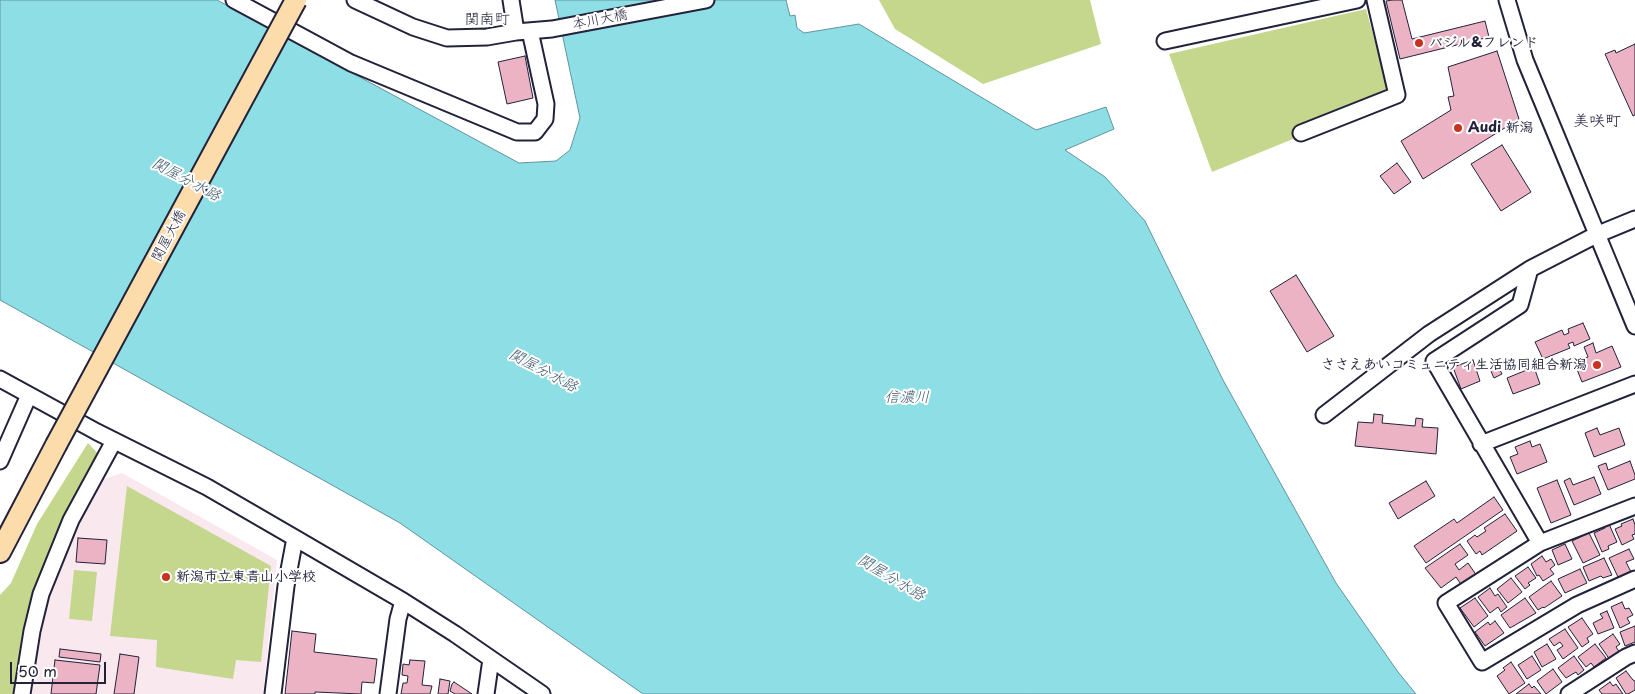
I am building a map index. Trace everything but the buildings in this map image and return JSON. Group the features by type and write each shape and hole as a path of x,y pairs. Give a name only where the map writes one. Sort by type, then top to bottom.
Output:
{"main road":[{"name":"関屋大橋","path":"0,552 296,0"}],"street":[{"path":"234,0 351,63 517,132 535,132 545,119 546,104 511,0"},
{"name":"本川大橋","path":"356,0 412,27 447,38 487,37 523,31 552,29 706,0"},
{"path":"1165,41 1356,0"},
{"path":"1300,133 1397,95 1375,0"},
{"path":"1507,0 1525,60 1635,326"},
{"path":"1324,416 1429,334 1530,269 1596,235 1635,219"},
{"path":"1530,269 1520,305 1434,361 1540,543"},
{"path":"0,379 114,441 207,487 295,538 403,601 542,694"},
{"path":"1481,444 1635,384"},
{"path":"0,461 29,395"},
{"path":"22,694 32,631 41,594 71,520 114,441"},
{"path":"1635,506 1540,543 1446,603 1482,662 1577,605 1635,579"},
{"path":"273,694 286,586 295,538"},
{"path":"388,694 398,619 403,601"},
{"path":"1569,694 1635,653"},
{"path":"486,694 491,659"}],"shaded area":[{"name":"新潟市立東青山小学校","path":"122,473 277,560 263,694 32,694 33,672 50,595 75,530 104,479"}],"green space":[{"path":"879,0 1090,0 1101,44 983,84 895,29"},
{"path":"1366,9 1391,99 1212,172 1169,54"},
{"path":"88,443 101,457 69,520 20,694 0,694 0,595 11,583 37,524"},
{"path":"127,486 271,566 261,662 236,660 233,679 156,667 157,640 110,636"},
{"path":"74,570 97,572 92,621 69,619"}],"water":[{"name":"信濃川","path":"0,0 217,0 519,163 556,161 570,150 580,118 555,0 786,0 790,16 795,15 797,28 804,33 859,24 1036,130 1106,107 1114,129 1065,150 1105,177 1145,221 1223,380 1336,583 1398,672 1416,694 643,694 400,523 0,300"}],"place":[{"name":"バジル&フレンド","path":"1419,43"},
{"name":"Audi 新潟","path":"1458,128"},
{"name":"ささえあいコミュニティ生活協同組合新潟","path":"1597,365"},
{"name":"新潟市立東青山小学校","path":"166,577"}],"district":[{"name":"関南町","path":"487,20"},
{"name":"美咲町","path":"1597,122"}],"water label":[{"name":"関屋分水路","path":"186,180"},
{"name":"関屋分水路","path":"543,371"},
{"name":"関屋分水路","path":"891,578"}]}
